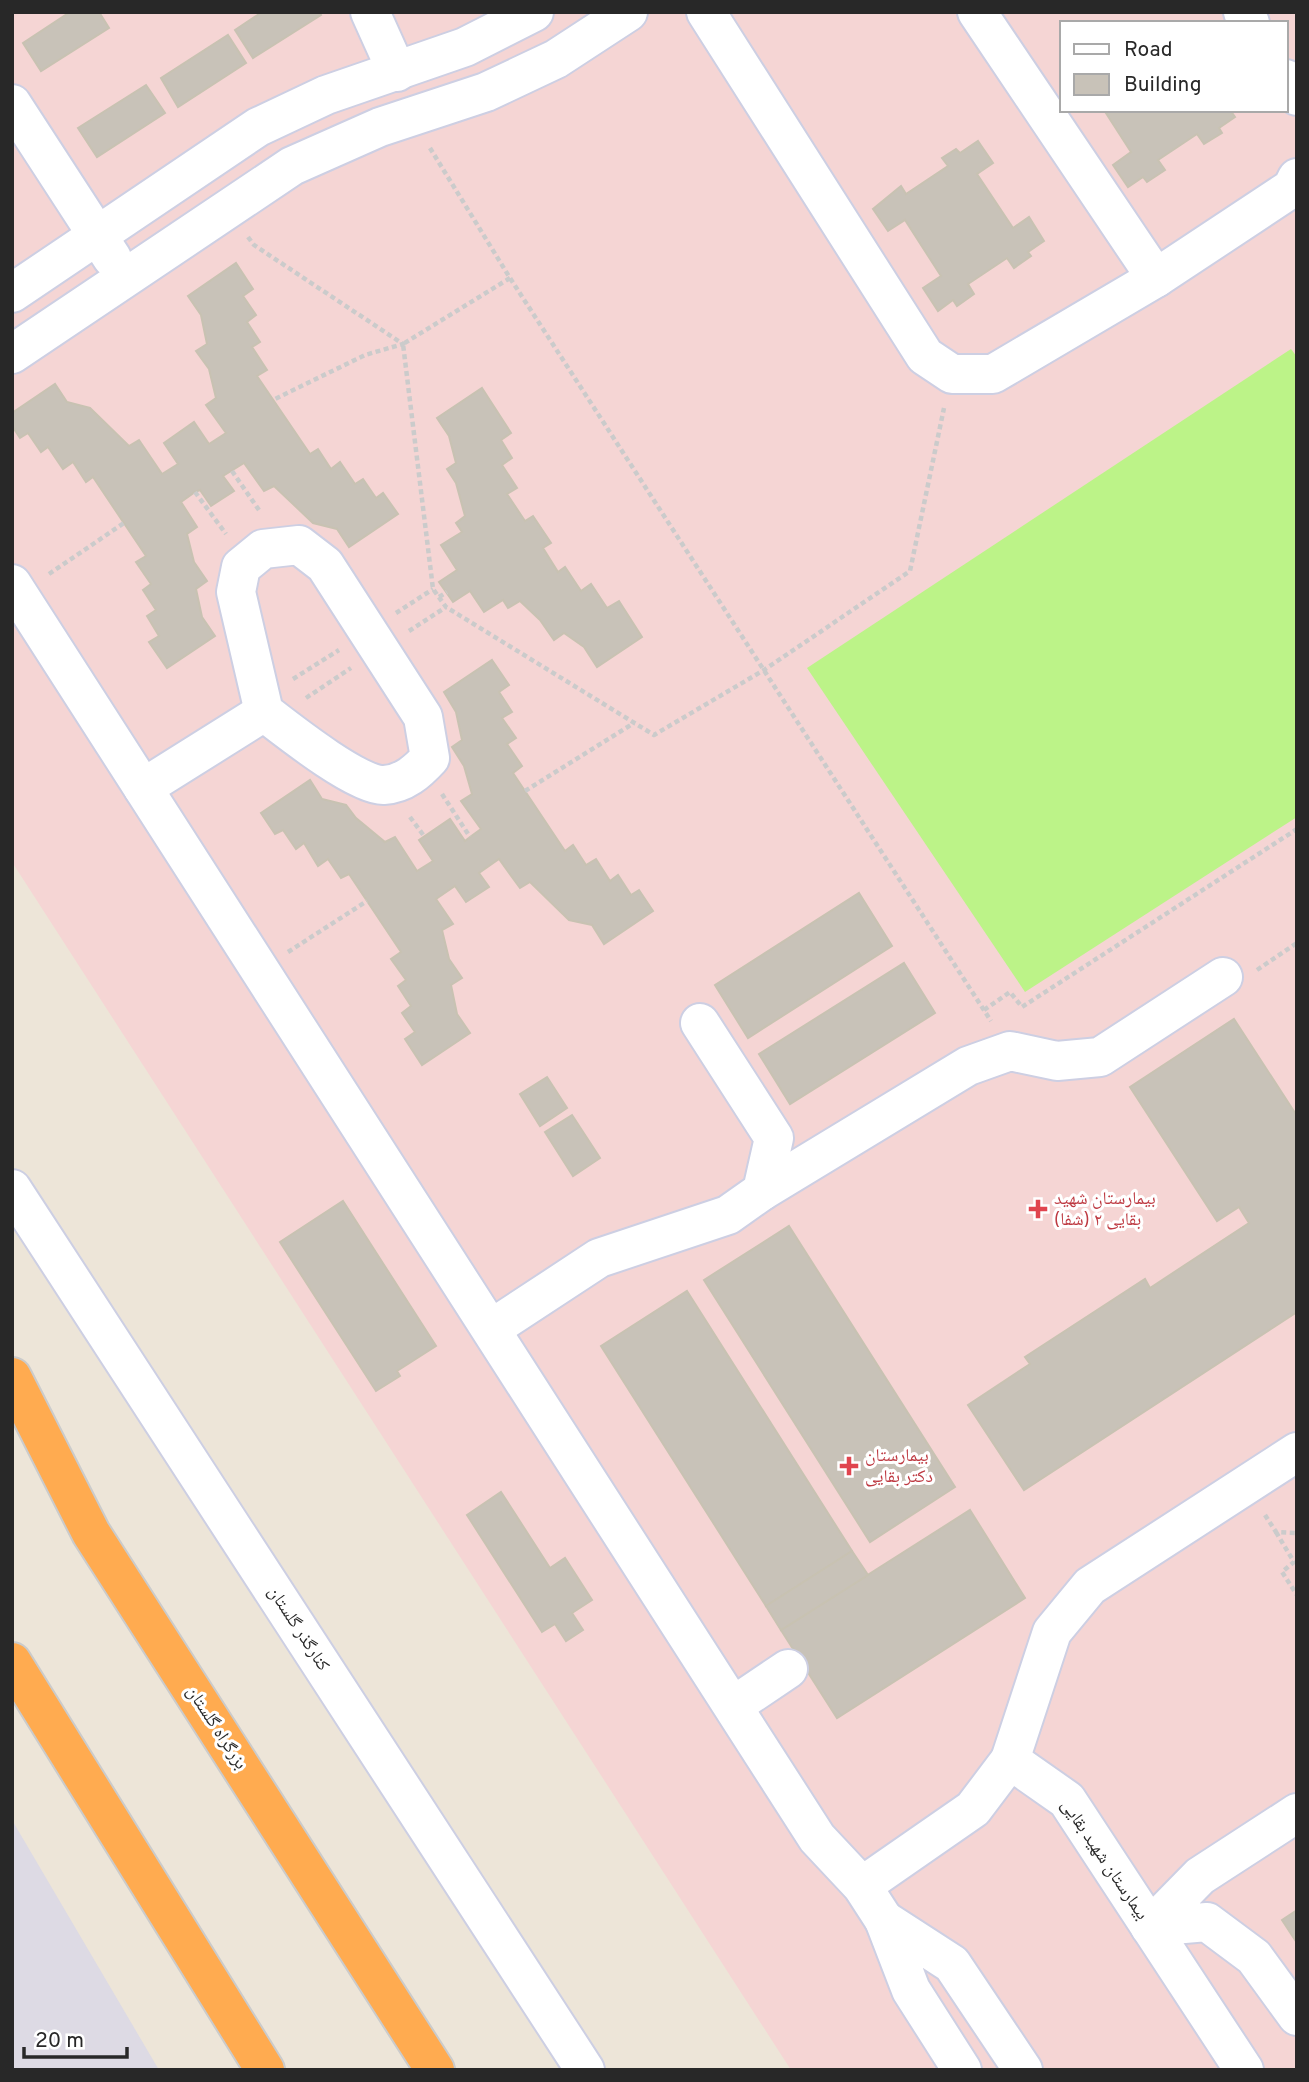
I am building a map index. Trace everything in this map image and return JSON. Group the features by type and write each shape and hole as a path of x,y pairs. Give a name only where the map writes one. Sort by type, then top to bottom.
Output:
{"highway":[{"name":"بزرگراه گلستان","path":"12,1377 91,1533 435,2070"},
{"path":"12,1662 265,2070"}],"street":[{"path":"370,12 397,72"},
{"path":"12,293 258,127 326,96 465,47 534,12"},
{"path":"12,354 292,166 380,127 486,92 556,59 628,12"},
{"path":"706,12 925,356 952,374 993,374 1156,278 1292,188 1297,178"},
{"path":"977,12 1156,278"},
{"path":"12,104 124,277"},
{"path":"299,545 326,565 423,717 430,758 413,776 383,786 355,776 264,712 236,592 242,568 264,553 299,545"},
{"path":"15,589 817,1838 862,1886 884,1920 911,1990 962,2070"},
{"path":"143,788 264,712"},
{"path":"491,1329 598,1258 728,1215 762,1191 968,1066 1010,1051 1057,1061 1100,1057 1223,977"},
{"path":"700,1023 774,1138 762,1191"},
{"name":"کنارگذر گلستان","path":"12,1189 585,2070"},
{"path":"862,1886 972,1809 1010,1760 1052,1632 1090,1586 1297,1452"},
{"path":"733,1706 788,1669"},
{"name":"بیمارستان شهید بقایی","path":"1010,1760 1067,1800 1244,2070"},
{"path":"1150,1927 1200,1876 1297,1813"},
{"path":"884,1920 952,1964 1023,2070"},
{"path":"1150,1927 1207,1922 1254,1957 1297,2017"}],"path":[{"path":"410,117 510,278 1010,1051"},
{"path":"229,208 254,245 404,344 433,589 446,607 654,736 764,670 910,571 952,374"},
{"path":"273,400 365,355 404,344 510,278"},
{"path":"195,492 221,528 264,553 272,531 232,471"},
{"path":"15,589 124,523"},
{"path":"439,597 447,592"},
{"path":"525,791 634,723"},
{"path":"420,769 433,781 470,837"},
{"path":"984,1010 1010,992 1022,1007 1297,829"},
{"path":"260,970 367,901"},
{"path":"1223,977 1247,976 1297,943"},
{"path":"1276,1532 1294,1562 1282,1572 1297,1595"}],"shaded area":[{"name":"بیمارستان دکتر بقایی","path":"12,12 1297,12 1297,2070 791,2070 12,862"},
{"path":"12,1820 159,2070 12,2070"}],"green space":[{"path":"1291,349 1297,357 1297,817 1025,992 807,668"}],"building":[{"path":"70,12 99,12 109,28 41,71 23,43"},
{"path":"262,12 319,12 321,15 253,58 235,30"},
{"path":"228,35 246,63 178,107 161,78"},
{"path":"146,85 165,113 97,157 78,128"},
{"path":"1105,112 1231,112 1235,117 1219,128 1222,133 1204,144 1197,134 1158,160 1165,170 1147,182 1143,177 1128,187 1113,165 1131,152"},
{"path":"978,141 993,163 977,174 1013,228 1029,217 1044,241 1028,252 1031,256 1014,268 1007,258 968,284 974,294 957,306 953,300 938,311 923,288 941,276 905,220 888,231 873,209 901,186 906,194 948,166 942,158 956,149 960,153"},
{"path":"236,263 253,289 243,296 256,315 247,322 260,342 252,347 267,370 257,376 310,454 318,449 331,469 340,462 355,484 363,479 376,498 383,493 398,514 349,547 337,529 313,523 274,486 264,491 244,463 223,476 234,491 211,506 200,490 195,492 181,502 197,527 187,534 194,562 207,581 196,589 202,617 215,636 167,668 149,642 159,636 147,616 156,610 143,590 151,584 136,562 146,556 93,477 86,482 73,462 63,469 48,447 41,452 28,433 20,438 12,426 12,413 55,384 67,402 90,408 129,446 139,440 162,474 178,464 164,443 194,422 209,444 226,433 206,405 216,398 209,369 196,351 207,344 201,315 188,296"},
{"path":"482,388 511,433 501,440 512,458 502,465 517,488 507,494 525,521 533,516 551,543 543,548 558,572 565,567 581,591 591,584 607,608 619,601 642,637 597,667 584,647 564,633 554,640 540,620 520,601 508,608 503,600 484,612 470,591 453,602 439,582 457,570 441,545 462,532 456,523 465,516 456,483 447,469 456,463 449,436 437,418"},
{"path":"492,660 509,685 499,692 512,712 502,718 516,738 507,744 522,766 513,773 565,851 573,845 586,865 596,859 610,881 618,875 631,895 639,890 653,911 604,944 592,925 569,920 530,882 520,888 499,859 479,873 489,887 466,902 455,886 436,899 453,924 442,930 449,959 462,978 451,985 457,1014 470,1033 422,1065 405,1039 415,1032 402,1013 411,1006 398,986 406,980 391,959 401,952 349,874 341,878 328,859 318,866 304,843 296,849 283,830 275,834 261,813 310,780 322,799 346,805 356,818 385,842 395,837 417,871 433,861 419,840 450,819 465,841 481,829 461,801 472,794 464,766 452,747 462,740 456,712 444,692"},
{"path":"859,893 892,946 748,1038 715,985"},
{"path":"904,963 935,1013 790,1104 759,1054"},
{"path":"1234,1019 1297,1116 1297,1312 1024,1490 968,1405 1030,1364 1025,1357 1145,1279 1150,1288 1249,1223 1239,1207 1217,1221 1130,1087"},
{"path":"547,1077 567,1108 540,1126 520,1094"},
{"path":"572,1115 600,1158 573,1176 545,1132"},
{"path":"343,1201 436,1346 397,1371 400,1376 376,1391 280,1242"},
{"path":"789,1226 955,1487 870,1542 704,1280"},
{"path":"687,1291 852,1551 766,1606 601,1346"},
{"path":"501,1492 550,1568 565,1558 592,1600 572,1613 583,1630 566,1641 555,1624 542,1632 467,1515"},
{"path":"970,1510 1025,1598 837,1718 781,1630"},
{"path":"852,1551 868,1575 781,1630 766,1606"},
{"path":"1297,1910 1297,1943 1282,1920"}],"place":[{"name":"بیمارستان شهید بقایی ۲ (شفا)","path":"1038,1209"},
{"name":"بیمارستان دکتر بقایی","path":"849,1466"}]}
